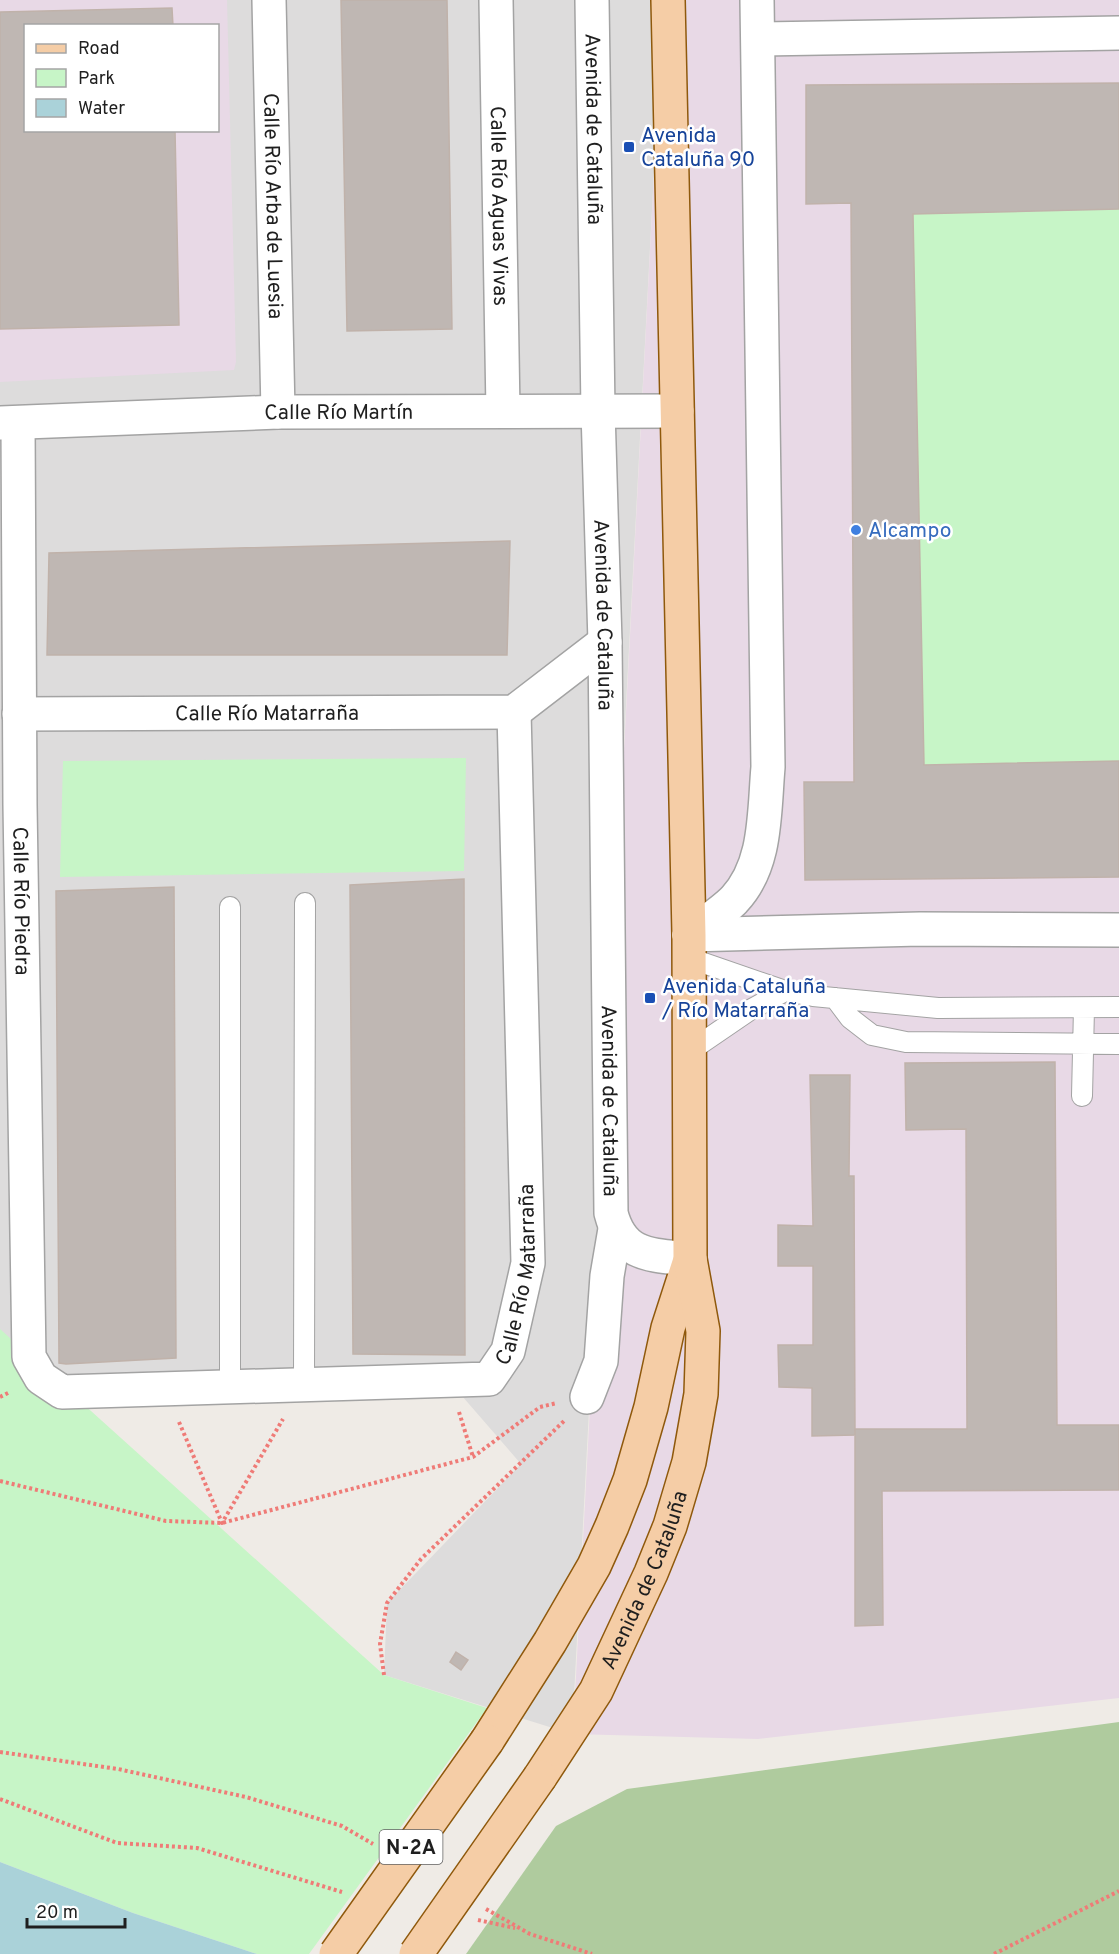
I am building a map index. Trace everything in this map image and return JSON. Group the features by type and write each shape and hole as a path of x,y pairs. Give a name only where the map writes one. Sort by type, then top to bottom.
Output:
{"main road":[{"name":"Avenida de Cataluña","path":"416,1954 540,1777 596,1691 670,1527 689,1462 698,1417 703,1331 690,1259 689,946 668,0"},
{"name":"Avenida de Cataluña","path":"336,1954 487,1741 550,1642 594,1566 630,1480 651,1407 668,1328 690,1259"}],"street":[{"name":"Calle Río Arba de Luesia","path":"269,0 278,412"},
{"name":"Calle Río Aguas Vivas","path":"496,0 503,411"},
{"name":"Avenida de Cataluña","path":"587,1397 601,1361 607,1276 615,1229 611,1213 605,642 598,411 592,0"},
{"path":"689,946 732,902 756,868 764,821 768,767 757,0"},
{"path":"759,39 1119,33"},
{"name":"Calle Río Martín","path":"9,423 278,412 677,411"},
{"name":"Calle Río Piedra","path":"9,423 19,714 30,1357 41,1378"},
{"path":"514,712 605,642"},
{"name":"Calle Río Matarraña","path":"19,714 514,712 528,1263 508,1351 489,1379 62,1392 41,1378"},
{"path":"689,946 920,929 1119,930"},
{"path":"615,1229 624,1242 639,1252 654,1256 690,1259"}],"lane":[{"path":"304,903 304,1385"},
{"path":"230,1388 231,907"},
{"path":"689,946 785,991 938,1008 1119,1007"},
{"path":"690,1051 750,1010 785,991"},
{"path":"835,998 850,1018 872,1035 906,1042 1119,1044"},
{"path":"1082,1096 1084,1008"}],"path":[{"path":"449,1381 473,1457"},
{"path":"222,1522 304,1385"},
{"path":"165,1389 222,1522"},
{"path":"0,1481 166,1521 222,1522 473,1457 540,1407 587,1397"},
{"path":"384,1675 380,1644 387,1603 421,1559 521,1464 587,1397"},
{"path":"0,1752 118,1769 246,1797 342,1826 382,1849"},
{"path":"0,1799 117,1843 198,1848 346,1893"},
{"path":"994,1954 1119,1891"},
{"path":"481,1906 530,1934 592,1954"},
{"path":"474,1919 521,1929"}],"shaded area":[{"path":"0,0 663,0 572,1734 384,1675 387,1603 521,1464 449,1381 41,1378 0,1343"},
{"path":"0,0 227,0 236,362 234,370 0,382"},
{"path":"663,0 1119,0 1119,1698 758,1739 573,1734"}],"green space":[{"path":"1119,209 1119,761 924,765 913,214"},
{"path":"466,758 464,871 60,877 63,761"},
{"path":"0,1329 384,1675 487,1708 309,1954 257,1954 133,1913 0,1862"},
{"path":"1119,1722 1119,1954 466,1954 556,1826 627,1789"}],"water":[{"path":"0,1862 133,1913 257,1954 0,1954"}],"building":[{"path":"341,0 447,0 452,329 347,331"},
{"path":"172,8 173,24 24,24 24,132 175,132 179,325 0,329 0,12"},
{"path":"1119,83 1119,209 913,214 924,765 1119,761 1119,877 805,880 804,782 854,782 851,203 806,204 806,85"},
{"path":"510,541 507,655 47,655 49,553"},
{"path":"464,879 465,1355 353,1354 350,885"},
{"path":"174,887 176,1358 59,1363 56,891"},
{"path":"1055,1062 1057,1425 1119,1425 1119,1490 882,1491 883,1625 855,1626 855,1429 967,1429 966,1129 906,1130 905,1063"},
{"path":"810,1075 850,1075 849,1176 854,1176 855,1435 812,1436 812,1388 779,1387 778,1345 813,1345 813,1266 778,1266 778,1225 813,1226"},
{"path":"456,1652 468,1660 461,1670 450,1662"}],"place":[{"name":"Avenida Cataluña 90","path":"629,147"},
{"name":"Alcampo","path":"856,530"},
{"name":"Avenida Cataluña / Río Matarraña","path":"650,998"}]}
